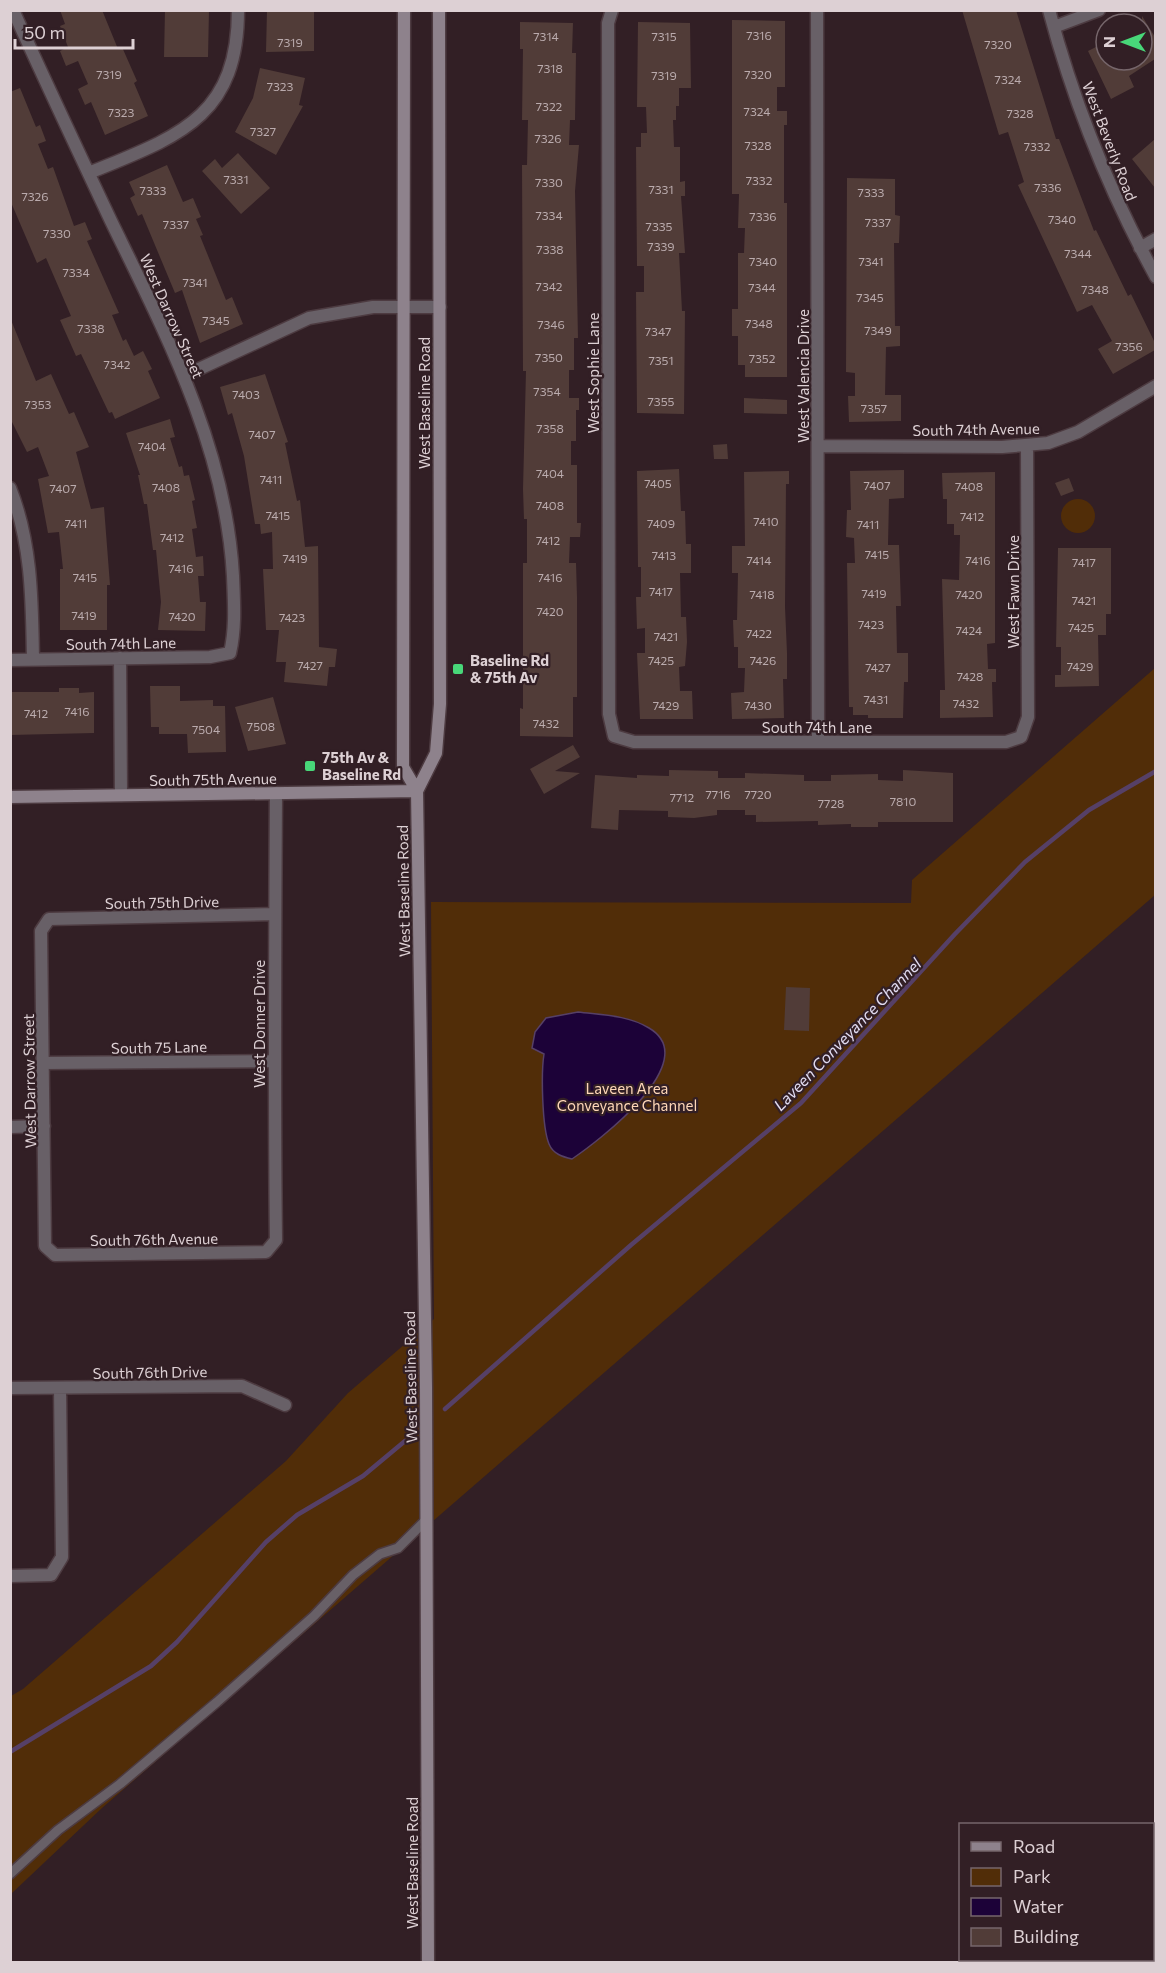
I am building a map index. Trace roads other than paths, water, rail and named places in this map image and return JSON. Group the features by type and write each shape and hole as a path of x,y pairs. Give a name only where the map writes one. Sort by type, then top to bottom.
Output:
{"main road":[{"name":"West Baseline Road","path":"404,10 403,767 417,791"},
{"name":"West Baseline Road","path":"428,1962 426,1387 417,791 436,753 440,704 440,10"},
{"name":"South 75th Avenue","path":"10,797 417,791"}],"street":[{"name":"West Darrow Street","path":"13,10 184,376 218,471 227,512 235,612 235,631 230,652"},
{"path":"89,173 175,135 206,111 228,77 237,35 238,10"},
{"name":"West Sophie Lane","path":"612,10 608,23 608,449 609,714 614,736"},
{"name":"West Valencia Drive","path":"817,10 818,742"},
{"name":"West Beverly Road","path":"1049,10 1094,147 1155,277"},
{"path":"1054,27 1099,10"},
{"path":"1140,248 1155,239"},
{"path":"184,376 309,318 373,308 440,307"},
{"name":"South 74th Avenue","path":"818,446 1027,445 1048,442 1078,432 1155,386"},
{"name":"West Fawn Drive","path":"1021,737 1028,717 1027,445"},
{"path":"10,488 18,508 30,573 33,659"},
{"name":"South 74th Lane","path":"10,660 210,657 230,652"},
{"path":"120,658 121,795"},
{"name":"South 74th Lane","path":"614,736 634,742 1006,742 1021,737"},
{"name":"West Donner Drive","path":"266,1252 276,1240 273,1060 276,793"},
{"name":"South 75th Drive","path":"49,919 275,914"},
{"name":"West Darrow Street","path":"45,1246 41,931 49,919"},
{"name":"South 75 Lane","path":"44,1063 273,1060"},
{"path":"10,1127 44,1126"},
{"name":"South 76th Avenue","path":"45,1246 55,1255 266,1252"},
{"name":"South 76th Drive","path":"10,1388 242,1386 285,1405"},
{"path":"10,1576 51,1575 62,1557 60,1389"},
{"path":"10,1874 58,1830 120,1784 218,1702 314,1616 353,1575 380,1554 398,1548 426,1519"}],"water":[{"path":"578,1012 632,1020 649,1028 663,1042 664,1060 656,1079 641,1100 622,1119 572,1159 556,1153 549,1144 543,1100 544,1054 532,1048 535,1032 546,1018"}],"waterway":[{"name":"Laveen Conveyance Channel","path":"445,1409 631,1245 801,1103 955,934 1025,862 1089,810 1156,771"},
{"name":"Laveen Conveyance Channel","path":"10,1752 151,1666 177,1642 266,1542 297,1515 363,1476 405,1441"}],"place":[{"name":"Baseline Rd & 75th Av","path":"458,669"},
{"name":"75th Av & Baseline Rd","path":"310,766"}],"park label":[{"name":"Laveen Area Conveyance Channel","path":"627,1096"}]}
